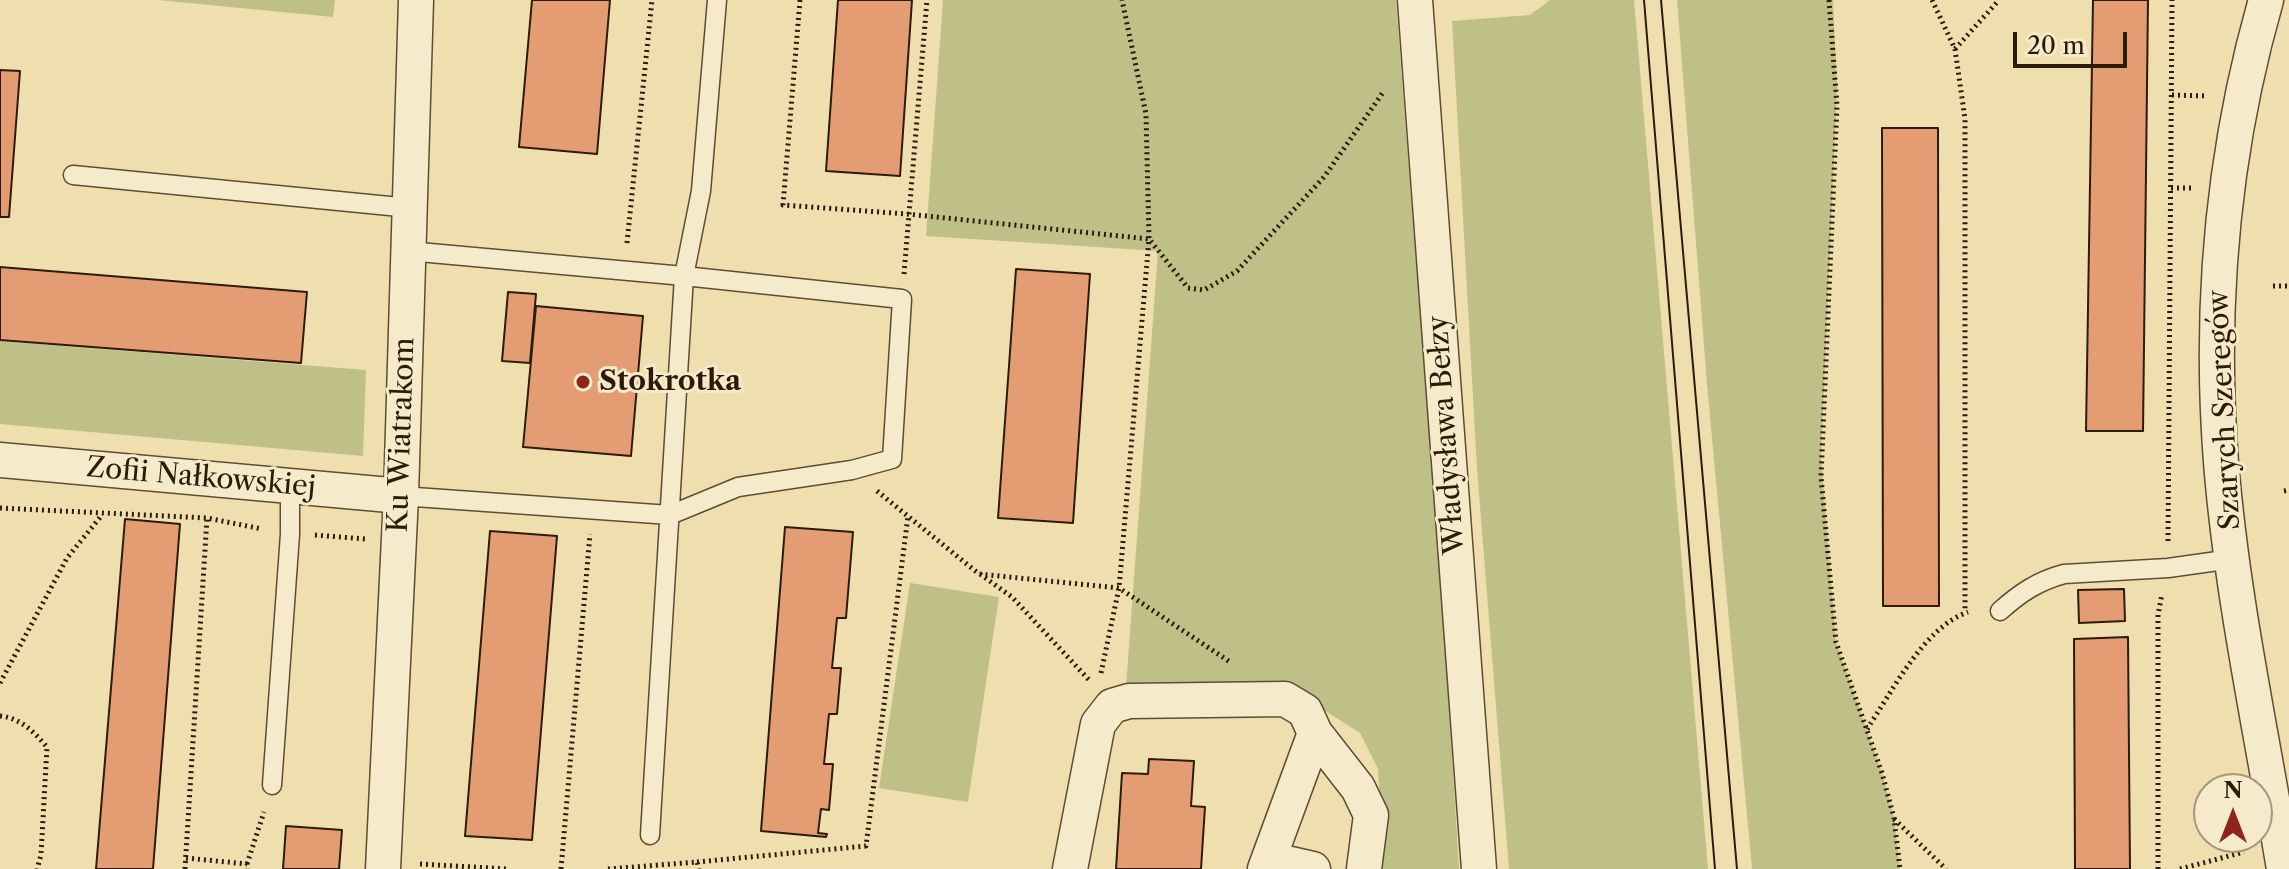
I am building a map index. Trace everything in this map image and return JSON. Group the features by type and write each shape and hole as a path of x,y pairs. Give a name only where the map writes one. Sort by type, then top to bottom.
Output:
{"street":[{"name":"Ku Wiatrakom","path":"383,869 401,496 416,0"},
{"name":"Władysława Bełzy","path":"1415,0 1479,869"},
{"name":"Szarych Szeregów","path":"2266,0 2243,90 2222,226 2219,417 2232,559 2282,856"},
{"name":"Zofii Nałkowskiej","path":"0,460 401,496"},
{"path":"1070,869 1105,697 1129,701 1285,699 1305,711 1315,733 1358,788 1371,815 1364,869"},
{"path":"1313,869 1267,864 1315,733"}],"lane":[{"path":"650,835 684,276 701,191 717,0"},
{"path":"73,175 410,208"},
{"path":"401,496 670,515 738,487 852,470 892,459 902,299 408,251"},
{"path":"272,785 290,534 290,485"},
{"path":"2000,611 2020,593 2064,574 2168,568 2232,559"}],"path":[{"path":"624,272 652,0"},
{"path":"800,0 783,205 907,214 1149,239 1188,288 1204,290 1237,271 1324,177 1391,81 1419,54"},
{"path":"902,299 927,0"},
{"path":"1105,697 1119,588 1149,239 1146,114 1122,0"},
{"path":"1829,0 1837,105 1821,477 1836,642 1882,773 1894,818 1900,869"},
{"path":"1866,730 1925,643 1965,612 1965,119 1955,49 1932,0"},
{"path":"1955,49 1999,0"},
{"path":"2158,869 2158,615 2168,568 2172,0"},
{"path":"2172,95 2220,96"},
{"path":"2273,286 2289,286"},
{"path":"852,470 979,574 1012,597 1105,697"},
{"path":"561,869 592,510"},
{"path":"0,681 67,558 103,515"},
{"path":"697,862 866,846 908,516"},
{"path":"185,869 207,518"},
{"path":"979,574 1119,588 1234,665"},
{"path":"0,716 29,727 47,747 41,855 37,869"},
{"path":"186,858 247,867 272,785"},
{"path":"1894,818 1946,869"},
{"path":"2180,869 2282,856"},
{"path":"420,864 508,869"}],"green space":[{"path":"158,0 335,0 333,17"},
{"path":"943,0 1396,0 1446,655 1459,869 1380,869 1383,852 1378,769 1360,733 1302,696 1126,687 1158,251 926,236"},
{"path":"1550,0 1634,0 1708,869 1509,869 1477,469 1452,21 1530,15"},
{"path":"1677,0 1833,0 1837,88 1821,456 1836,642 1882,773 1894,818 1900,869 1752,869 1707,384"},
{"path":"0,341 366,370 363,456 0,424"},
{"path":"910,583 999,597 968,802 879,788"}],"building":[{"path":"532,0 610,0 597,154 519,147"},
{"path":"838,0 912,0 900,176 826,171"},
{"path":"2093,0 2148,0 2143,431 2086,431"},
{"path":"0,70 20,71 9,217 0,217"},
{"path":"1882,128 1938,128 1939,606 1883,606"},
{"path":"0,267 307,292 301,363 0,340"},
{"path":"1016,269 1090,274 1073,523 998,518"},
{"path":"508,292 536,294 530,363 502,361"},
{"name":"Stokrotka","path":"536,306 643,316 631,456 523,447"},
{"path":"125,519 180,524 153,869 96,869"},
{"path":"785,527 853,532 846,618 837,618 832,668 841,668 837,714 829,714 824,764 833,764 829,810 821,809 818,833 827,834 826,837 761,831"},
{"path":"490,531 557,536 532,840 465,836"},
{"path":"2124,589 2125,621 2079,623 2078,590"},
{"path":"2128,637 2130,869 2075,869 2074,639"},
{"path":"1149,759 1194,761 1191,806 1205,807 1201,869 1116,869 1122,773 1148,774"},
{"path":"286,826 342,830 339,869 283,869"}],"tram line":[{"path":"1644,0 1715,869"},
{"path":"1661,0 1737,869"}],"place":[{"name":"Stokrotka","path":"583,382"}]}
